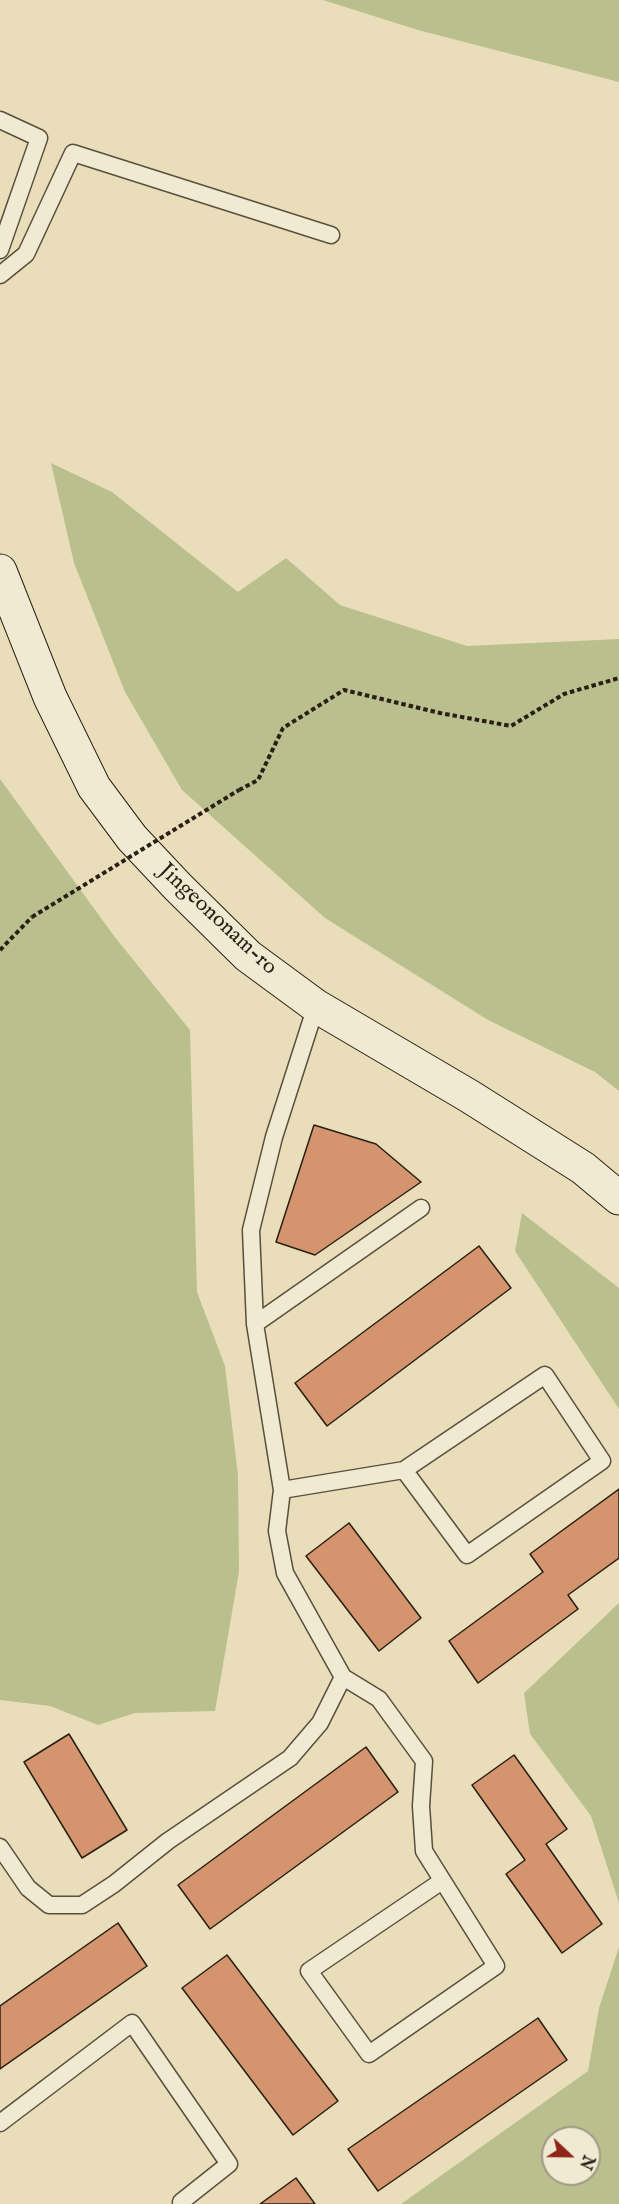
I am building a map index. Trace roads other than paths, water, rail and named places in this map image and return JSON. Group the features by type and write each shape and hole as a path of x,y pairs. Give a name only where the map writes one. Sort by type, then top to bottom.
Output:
{"main road":[{"name":"Jingeononam-ro","path":"0,571 50,697 94,787 132,838 201,910 248,956 316,1006 470,1096 583,1168 619,1198"}],"lane":[{"path":"0,120 39,138 0,250"},
{"path":"0,276 26,254 74,153 331,235"},
{"path":"316,1006 274,1137 251,1230 255,1324 282,1490 277,1532 285,1573 343,1677 379,1699 424,1761 420,1806 424,1851 496,1966 369,2054 309,1971 442,1881"},
{"path":"255,1324 421,1208"},
{"path":"282,1490 404,1470 545,1375 602,1461 467,1555 404,1470"},
{"path":"0,1847 28,1888 50,1905 82,1905 114,1884 168,1841 290,1758 320,1723 343,1677"},
{"path":"0,2123 132,2023 229,2164 182,2202"}]}
